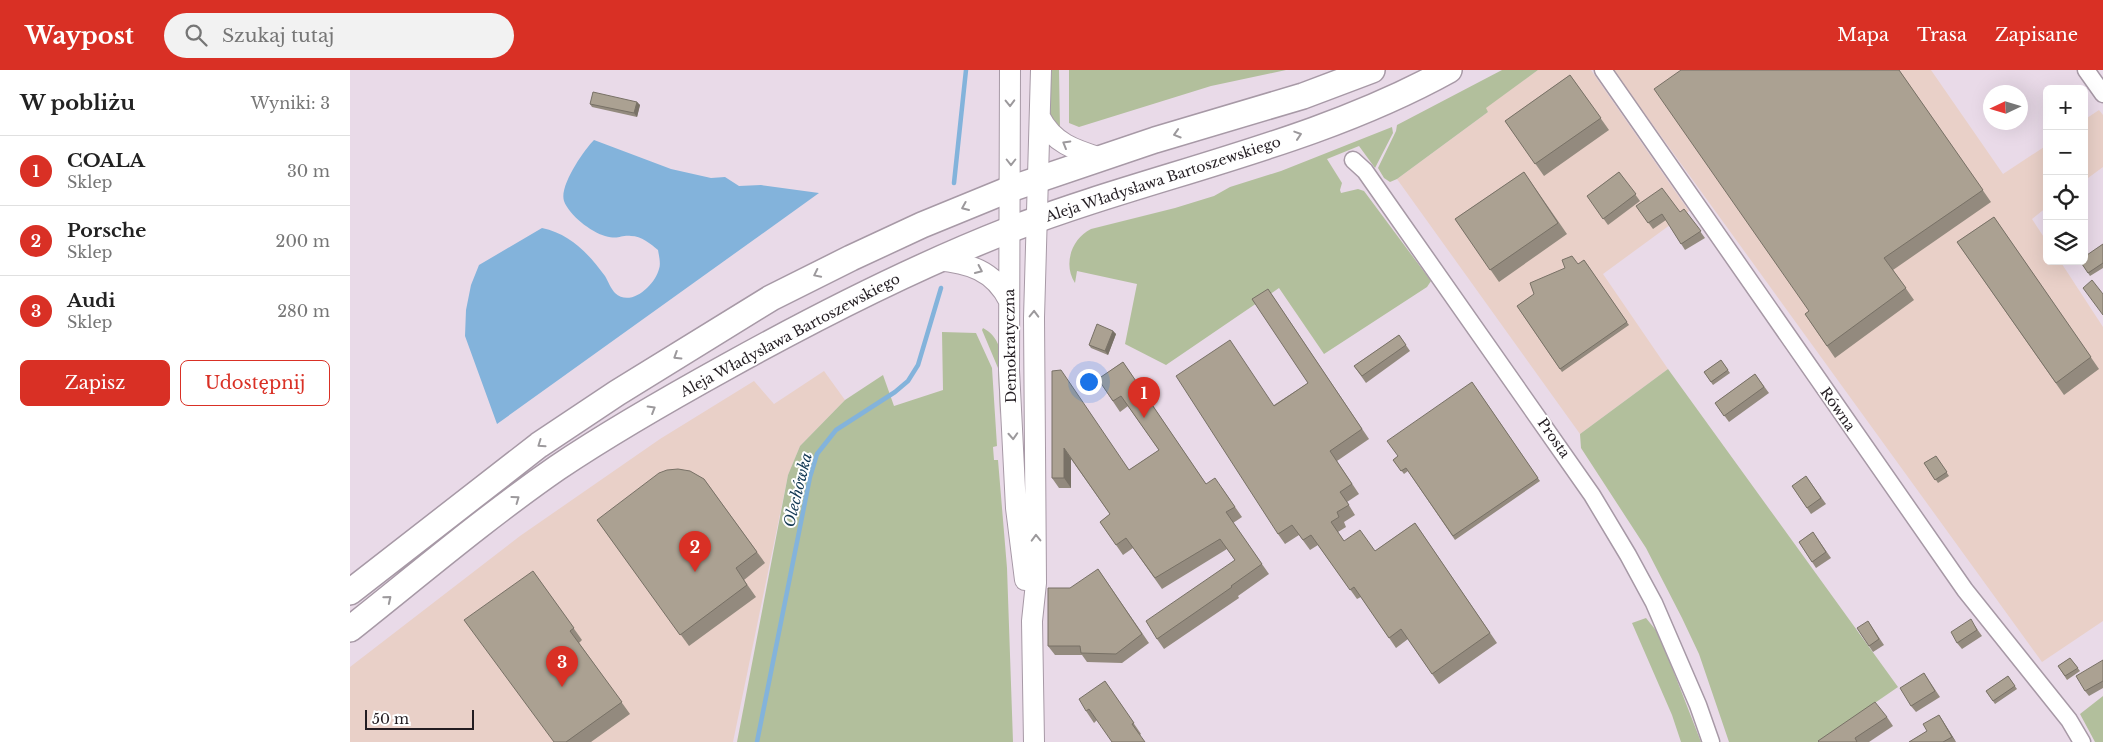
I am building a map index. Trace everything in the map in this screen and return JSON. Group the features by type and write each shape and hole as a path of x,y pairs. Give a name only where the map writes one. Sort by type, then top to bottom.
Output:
{"main road":[{"path":"350,592 539,445 617,393 771,298 850,258 1010,189 1101,158 1303,96 1372,70"},
{"name":"Aleja Władysława Bartoszewskiego","path":"350,629 490,518 556,469 666,400 806,322 872,289 1010,230 1306,132 1404,92 1449,70"}],"street":[{"name":"Demokratyczna","path":"1010,70 1010,370 1016,508 1024,576 1032,621"},
{"name":"Demokratyczna","path":"1034,742 1032,621 1036,583 1034,318 1041,70"},
{"name":"Równa","path":"1603,70 1965,590 2069,720 2082,742"},
{"path":"2086,70 2103,94"},
{"path":"1040,118 1049,132 1064,144 1101,158"},
{"name":"Prosta","path":"1354,160 1365,171 1398,217 1592,495 1654,603 1698,705 1711,742"},
{"path":"937,260 964,264 986,273 1000,285 1009,301"}],"shaded area":[{"path":"1538,70 1591,70 1689,211 1603,274 1668,369 1580,434 1397,179 1488,112 1485,108"},
{"path":"1613,70 1931,70 2003,174 2043,148 2043,210 2032,219 2043,236 2043,265 2063,265 2103,327 2103,621 2042,662"},
{"path":"2099,110 2103,115 2103,167 2088,178 2088,130 2088,117"},
{"path":"824,371 845,400 800,446 788,475 733,742 350,742 350,667 520,536 660,439 754,381 774,404"}],"green space":[{"path":"1052,70 1059,70 1060,129 1050,119 1048,108"},
{"path":"1069,70 1286,70 1211,86 1079,127 1069,123"},
{"path":"1502,70 1538,70 1486,108 1488,112 1397,179 1390,182 1384,178 1378,168 1396,131 1397,125"},
{"path":"1392,127 1393,133 1375,168 1359,146 1327,159 1342,183 1341,193 1358,189 1364,191 1431,281 1427,287 1324,354 1279,288 1166,365 1125,344 1137,284 1077,271 1075,283 1071,276 1071,253 1078,239 1091,229 1214,196 1230,187 1281,171"},
{"path":"983,328 992,335 998,344 1001,355 1003,380 1000,415 998,368 982,330"},
{"path":"942,332 976,333 992,368 997,446 993,447 994,460 998,460 1007,568 1013,742 737,742 788,475 800,446 845,400 883,375 894,406 943,390"},
{"path":"1668,369 1898,687 1818,742 1729,742 1699,654 1682,618 1646,548 1581,448 1580,434"},
{"path":"1646,618 1659,634 1701,742 1681,742 1672,715 1632,623"},
{"path":"2103,696 2103,742 2095,742 2080,714"}],"water":[{"path":"594,140 671,169 711,178 725,177 739,186 761,185 819,193 497,424 465,336 466,310 471,285 479,265 542,228 570,240 585,252 605,276 615,293 621,297 628,298 642,293 657,275 660,262 658,250 635,236 613,238 593,231 571,212 564,201 563,194 569,178 584,152"}],"building":[{"path":"1681,70 1899,70 1983,190 1884,258 1906,288 1827,346 1805,314 1809,311 1654,89"},
{"path":"1570,75 1601,118 1535,164 1505,121"},
{"path":"593,92 637,102 634,113 590,104"},
{"path":"1524,172 1558,223 1490,270 1455,219"},
{"path":"1619,172 1636,194 1603,219 1587,196"},
{"path":"1662,188 1680,212 1684,209 1701,231 1681,244 1662,214 1648,223 1636,206"},
{"path":"1994,217 2091,357 2056,383 1957,242"},
{"path":"2103,244 2103,263 2088,273 2083,265 2088,265 2088,254"},
{"path":"1572,256 1578,264 1584,260 1627,322 1560,369 1517,306 1534,294 1530,283 1565,268 1562,260"},
{"path":"2092,280 2103,294 2103,315 2083,288"},
{"path":"1268,289 1362,429 1330,451 1352,484 1340,492 1349,505 1337,512 1339,517 1331,522 1344,541 1360,530 1375,551 1415,523 1490,633 1432,674 1401,629 1389,638 1354,587 1350,590 1311,535 1303,540 1292,525 1278,534 1176,376 1230,340 1274,406 1308,383 1252,299"},
{"path":"1097,324 1113,331 1105,351 1089,345"},
{"path":"1399,335 1406,345 1362,376 1354,366"},
{"path":"1721,360 1728,370 1711,382 1704,372"},
{"path":"1123,362 1206,484 1215,478 1235,507 1226,512 1262,564 1157,639 1146,621 1235,560 1220,539 1155,578 1126,538 1116,545 1100,522 1110,514 1064,448 1064,478 1052,478 1052,371 1061,370 1129,470 1159,450 1121,396 1113,401 1098,379"},
{"path":"1755,374 1764,387 1724,416 1715,403"},
{"path":"1472,382 1538,478 1453,536 1406,468 1401,471 1393,460 1398,456 1387,441"},
{"path":"1936,456 1947,472 1935,480 1924,463"},
{"path":"678,469 690,471 704,479 757,552 736,568 747,585 680,635 597,520 659,473"},
{"path":"1806,476 1821,498 1807,508 1792,486"},
{"path":"1813,532 1826,552 1812,562 1799,542"},
{"path":"1098,569 1142,634 1116,654 1081,653 1080,646 1048,646 1048,588 1070,588"},
{"path":"533,571 574,628 570,631 622,702 566,742 554,742 464,620"},
{"path":"1971,619 1977,630 1957,643 1951,632"},
{"path":"1868,621 1879,639 1869,646 1857,628"},
{"path":"2070,658 2078,668 2065,676 2058,666"},
{"path":"2103,660 2103,681 2085,691 2076,676"},
{"path":"1924,673 1935,691 1911,706 1900,688"},
{"path":"2008,676 2015,686 1993,701 1986,691"},
{"path":"1105,681 1145,742 1112,742 1089,709 1086,711 1079,699"},
{"path":"1875,702 1887,717 1855,738 1857,742 1818,741"},
{"path":"1939,715 1952,737 1943,742 1909,742 1927,731 1923,724"}],"waterway":[{"name":"Olechówka","path":"954,183 966,70"},
{"name":"Olechówka","path":"757,742 810,477 817,454 836,430 895,392 908,381 918,365 941,288"}],"place":[{"name":"COALA","path":"1144,418"},
{"name":"Porsche","path":"695,572"},
{"name":"Audi","path":"562,687"}]}
